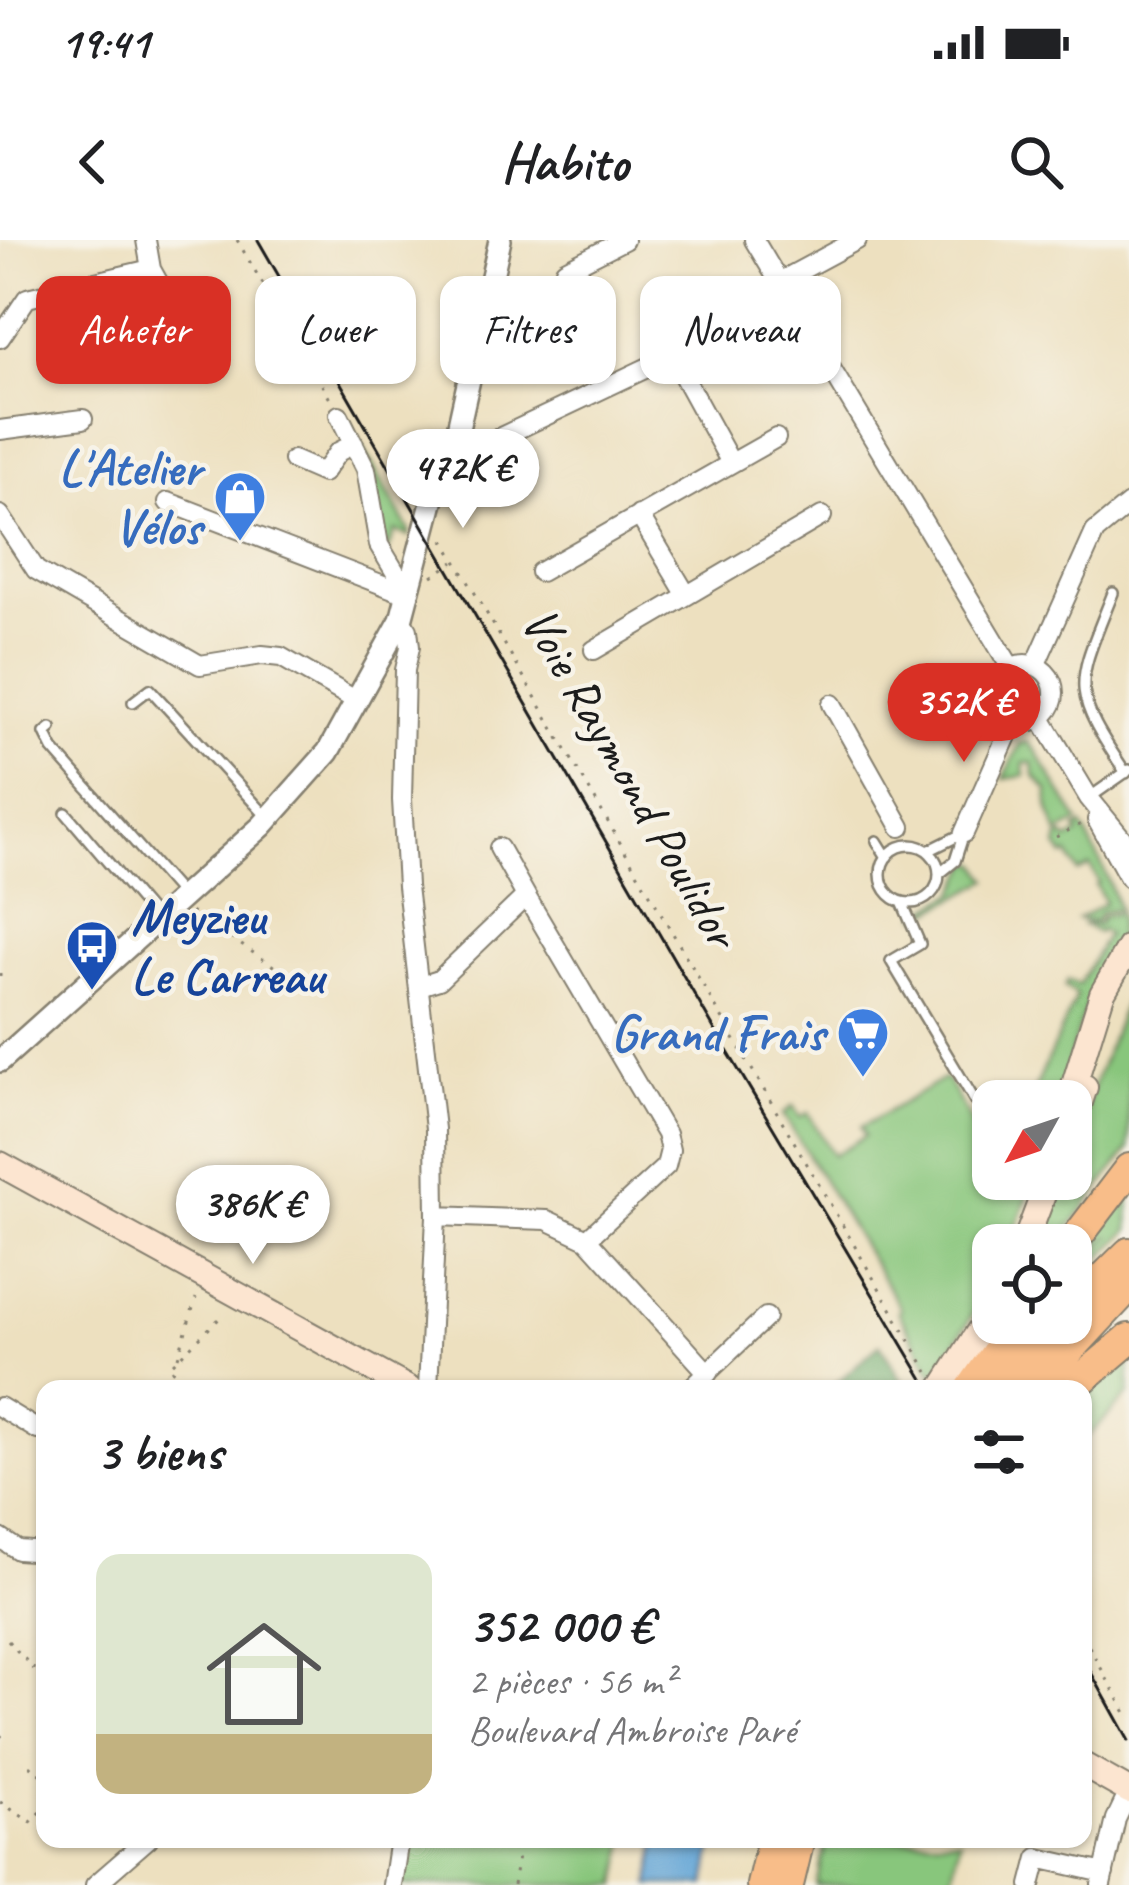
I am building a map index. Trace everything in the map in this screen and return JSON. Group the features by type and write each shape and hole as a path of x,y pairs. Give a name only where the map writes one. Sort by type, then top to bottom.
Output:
{"highway":[{"path":"1087,1224 1129,1169"},
{"path":"1092,1289 1129,1252"},
{"path":"1041,1380 1129,1286"},
{"path":"1081,1380 1129,1339"},
{"path":"977,1380 1002,1344"},
{"path":"1009,1380 1041,1344"},
{"path":"762,1885 771,1848"},
{"path":"788,1885 797,1848"}],"main road":[{"path":"1076,1080 1102,994 1129,947"},
{"path":"1088,1080 1129,975"},
{"path":"0,1164 393,1380"},
{"path":"939,1380 972,1337"},
{"path":"1092,1770 1128,1796"}],"street":[{"path":"146,240 155,276"},
{"path":"1,1055 180,901 268,819 328,752 387,648 409,595 440,472 453,443 500,240"},
{"path":"566,270 624,240"},
{"path":"754,240 775,276"},
{"path":"790,276 857,240"},
{"path":"0,338 27,298 151,268"},
{"path":"453,443 484,446 655,364 680,372 731,463"},
{"path":"840,384 1011,668"},
{"path":"339,415 367,469 380,545 409,595"},
{"path":"0,430 83,419"},
{"path":"540,572 776,438"},
{"path":"293,460 323,473 338,452 354,444"},
{"path":"168,502 409,595"},
{"path":"1035,666 1095,532 1129,504"},
{"path":"0,515 36,570 200,665 262,655 281,657 357,701"},
{"path":"639,515 686,594"},
{"path":"594,650 822,516"},
{"path":"400,620 408,631 406,886 435,1129 428,1380"},
{"path":"387,648 401,658 405,670"},
{"path":"1014,720 997,700 999,682 1011,668 1035,666"},
{"path":"1014,720 1041,718 1052,704 1053,686 1035,666"},
{"path":"832,704 901,827"},
{"path":"1041,718 1089,798 1129,847"},
{"path":"964,833 1014,720"},
{"path":"1089,798 1129,878"},
{"path":"499,848 666,1134 670,1150 665,1166 587,1240"},
{"path":"420,986 440,980 526,896"},
{"path":"436,1216 547,1220 587,1240 708,1373"},
{"path":"700,1380 766,1317"},
{"path":"0,1407 36,1429"},
{"path":"0,1538 18,1550 36,1551"},
{"path":"1031,1885 1037,1858 1103,1879 1112,1831 1128,1796"},
{"path":"94,1885 137,1848"},
{"path":"392,1885 398,1848"}],"lane":[{"path":"1089,798 1127,771 1087,712 1082,672 1114,593"},
{"path":"133,702 149,689 268,819"},
{"path":"51,728 45,733 53,748 180,901"},
{"path":"66,813 158,921"},
{"path":"928,851 964,833"},
{"path":"939,874 955,861 964,833"},
{"path":"877,841 887,857 883,883 902,902 920,944 891,961 972,1096"},
{"path":"887,857 911,845 928,851 939,874 937,886 925,899 902,902"}],"path":[{"path":"237,240 339,415"},
{"name":"Voie Raymond Poulidor","path":"426,579 456,561 935,1380"},
{"path":"1056,836 1082,823"},
{"path":"180,901 310,990"},
{"path":"177,1359 206,1275"},
{"path":"181,1380 169,1367 241,1294"},
{"path":"8,1641 36,1671"},
{"path":"1092,1652 1129,1718"},
{"path":"0,1735 7,1742"},
{"path":"30,1765 36,1771"},
{"path":"0,1802 31,1822 36,1817"},
{"path":"513,1885 519,1848"}],"green space":[{"path":"355,434 409,530 409,536 395,531 387,554"},
{"path":"1027,742 1079,822 1058,833 1048,790 1034,776 1033,763 1024,763 1025,776 1004,779 1020,743"},
{"path":"1082,826 1119,909 1101,912 1095,922 1078,919 1105,903 1096,885 1099,882 1090,866 1078,872 1068,854 1064,856 1057,847 1059,837 1067,840 1078,835 1076,829"},
{"path":"971,863 978,863 989,880 920,917 918,914 955,893"},
{"path":"1119,913 1117,939 1081,1021 1065,1080 1039,1080 1077,995 1065,987 1068,980 1079,985 1107,934 1081,924 1098,925 1103,916"},
{"path":"1129,991 1129,1149 1092,1198 1092,1089"},
{"path":"944,1079 972,1124 972,1200 1026,1200 1018,1224 972,1224 972,1315 934,1376 901,1309 783,1114 793,1106 800,1117 808,1113 833,1155 865,1136 861,1127"},
{"path":"1129,1183 1129,1230 1092,1266 1092,1254 1111,1235 1092,1252 1092,1233"},
{"path":"1051,1200 1090,1200 1072,1224 1043,1224"},
{"path":"880,1344 902,1380 840,1380"},
{"path":"1129,1355 1129,1394 1092,1433 1092,1390"},
{"path":"404,1848 624,1848 618,1885 398,1885"},
{"path":"825,1848 958,1848 951,1885 816,1885"}],"water":[{"path":"656,1848 712,1848 706,1885 650,1885"}],"tram line":[{"path":"258,240 716,1032 924,1380"},
{"path":"1092,1674 1129,1741"}],"place":[{"name":"L'Atelier Vélos","path":"240,543"},
{"name":"Meyzieu Le Carreau","path":"92,992"},
{"name":"Grand Frais","path":"863,1079"}]}
